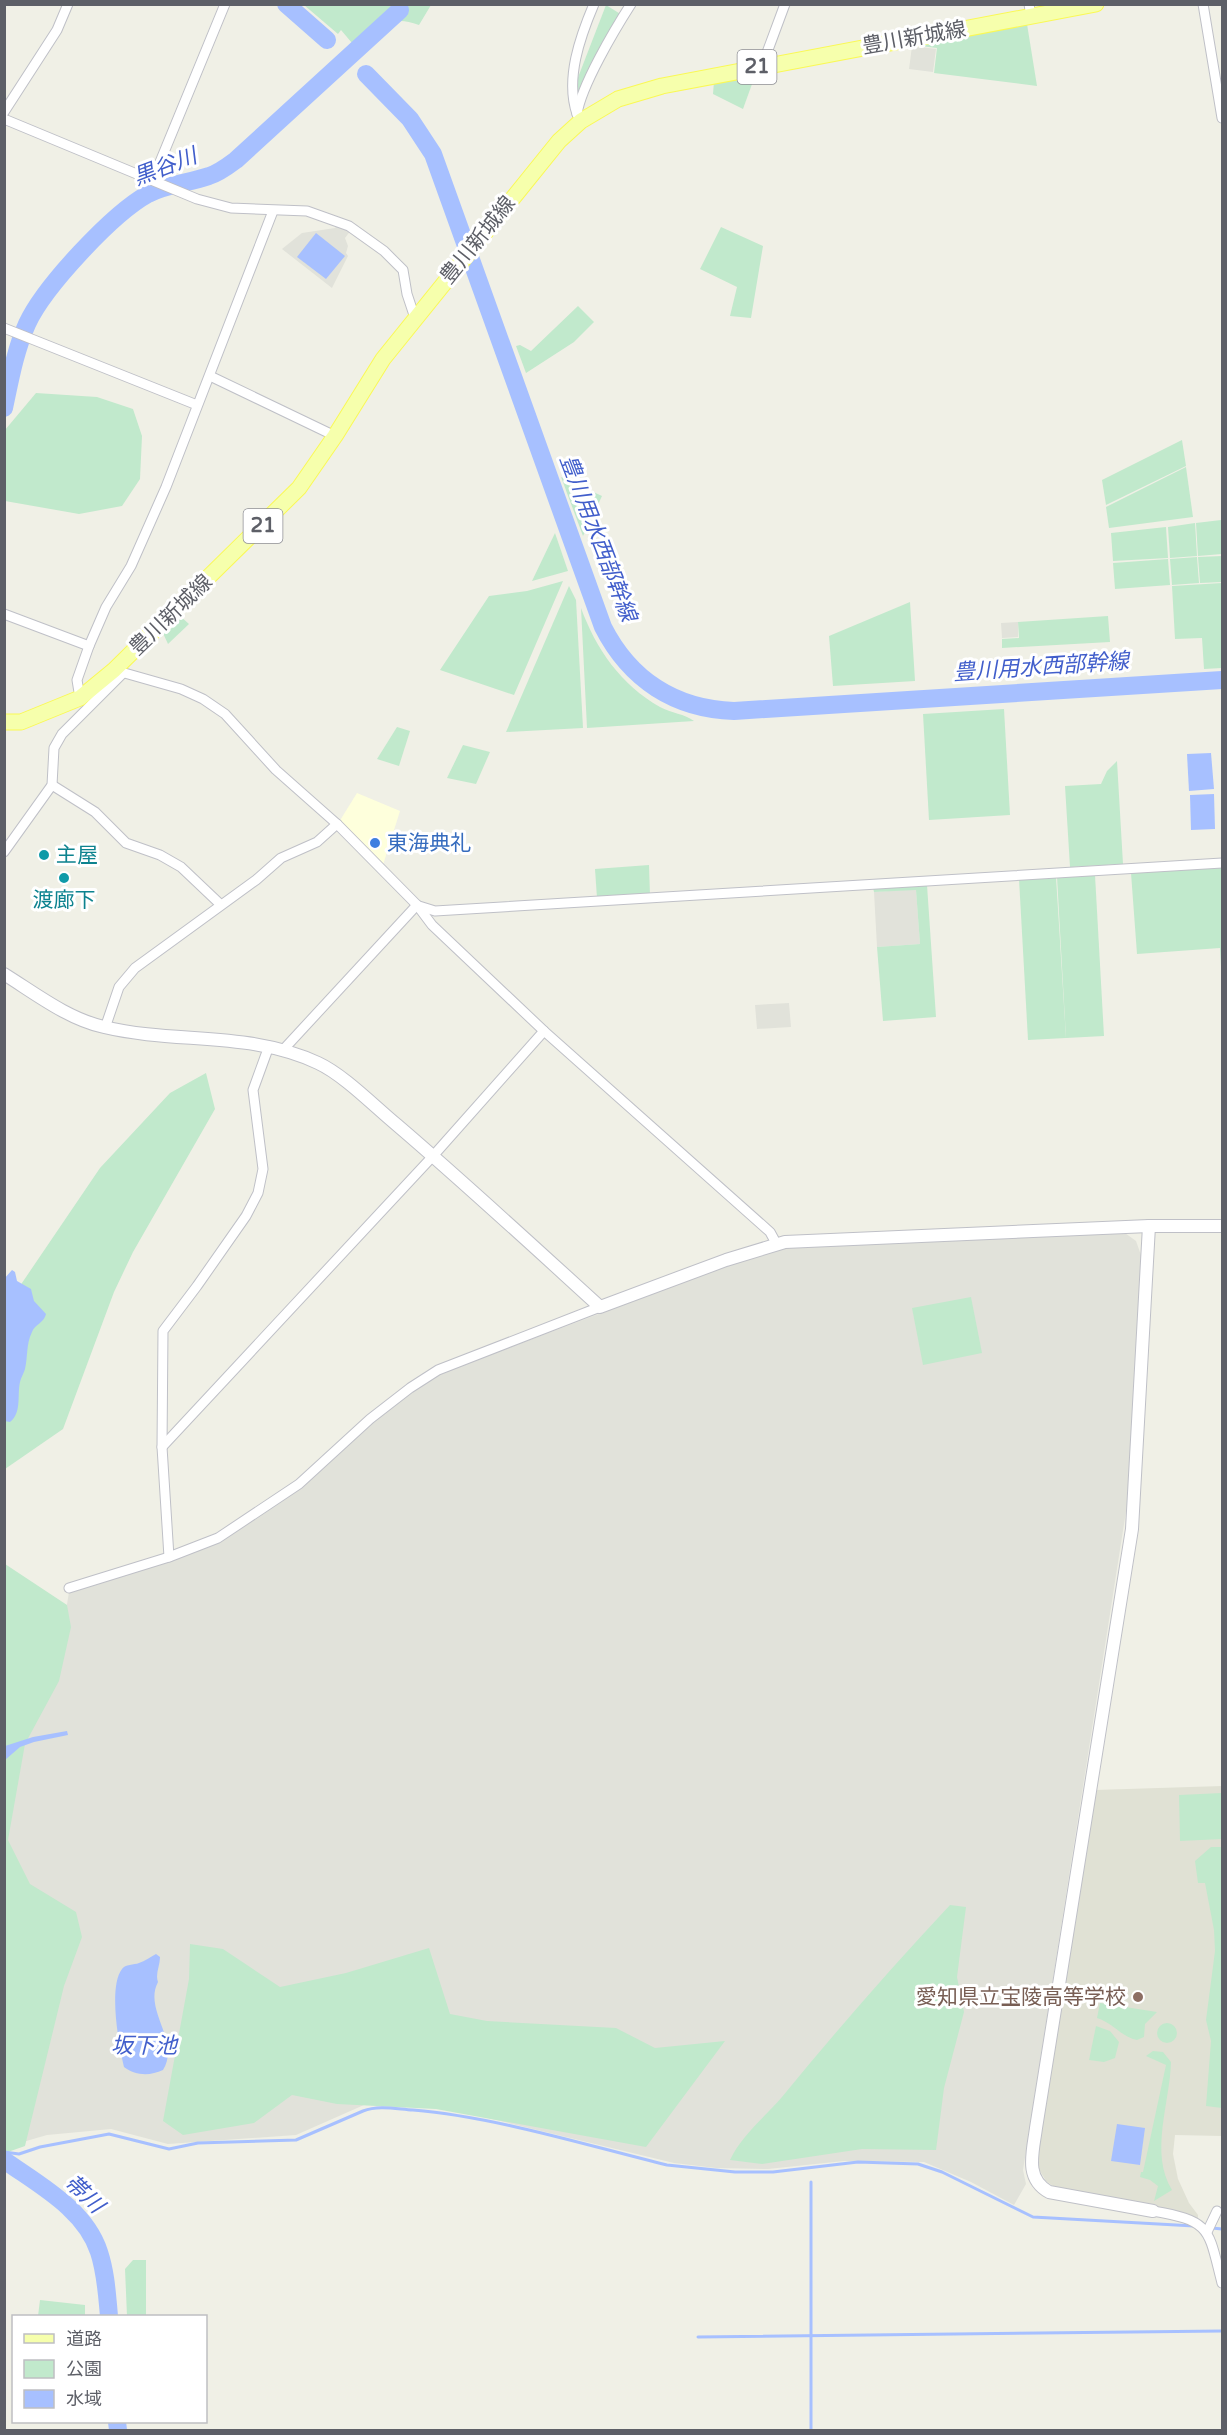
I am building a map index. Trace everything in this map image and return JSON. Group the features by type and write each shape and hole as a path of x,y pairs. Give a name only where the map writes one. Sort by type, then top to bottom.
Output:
{"main road":[{"name":"豊川新城線","path":"4,722 21,722 80,698 118,672 299,488 383,359 541,161 579,117 637,92 1030,11 1096,4"}],"street":[{"path":"4,112 57,30 68,4"},
{"path":"153,179 225,4"},
{"path":"579,117 573,101 575,67 583,31 594,4"},
{"path":"579,117 584,91 620,22 632,4"},
{"path":"762,66 785,4"},
{"path":"1203,4 1222,118"},
{"path":"4,119 197,199 231,208 306,211 349,226 384,251 403,270 407,294 415,318"},
{"path":"80,698 77,680 89,646 106,607 131,566 166,487 273,211"},
{"path":"4,328 197,405"},
{"path":"210,376 335,436"},
{"path":"4,614 89,646"},
{"path":"4,852 52,785 54,748 62,734 118,672 181,689 203,699 225,714 276,770 337,824 417,905 432,925 544,1031 770,1232 776,1244"},
{"path":"52,785 95,812 126,843 160,855 181,867 220,904"},
{"path":"105,1028 119,987 135,968 256,880 281,858 317,842 337,824"},
{"path":"417,905 427,910 446,911 1222,863"},
{"path":"283,1050 417,905"},
{"path":"4,975 80,1020 105,1028 268,1046 320,1064 350,1086 433,1156 600,1307"},
{"path":"162,1446 433,1156 544,1031"},
{"path":"169,1557 162,1446 163,1331 246,1216 258,1193 263,1169 253,1090 268,1046"},
{"path":"1149,1226 1132,1529 1036,2128 1032,2171 1037,2183 1049,2192 1182,2216 1196,2223 1207,2232 1222,2283"},
{"path":"69,1588 169,1557 218,1538 299,1484 370,1419 438,1370 600,1307 776,1244 951,1233 1149,1226 1222,1226"},
{"path":"1207,2232 1217,2211"}],"shaded area":[{"path":"912,46 936,49 933,72 909,69"},
{"path":"338,224 351,230 345,238 348,256 332,288 282,249 302,233 335,228"},
{"path":"1018,622 1018,637 1002,638 1001,623"},
{"name":"東海典礼","path":"357,793 400,811 383,865 339,822"},
{"path":"916,889 920,944 877,947 874,892"},
{"path":"789,1003 791,1027 757,1029 755,1005"},
{"path":"1125,1233 1136,1241 1142,1258 1127,1505 1023,2170 1026,2184 1014,2205 971,2182 924,2162 844,2161 768,2169 716,2168 674,2163 463,2112 373,2101 296,2135 168,2144 111,2129 47,2135 9,2146 4,2144 4,1704 58,1660 69,1592 222,1538 245,1526 301,1485 371,1422 437,1375 776,1247"},
{"path":"1222,1786 1222,2136 1175,2135 1173,2154 1178,2179 1189,2203 1198,2215 1198,2220 1059,2190 1046,2181 1036,2164 1095,1790"}],"green space":[{"path":"304,5 431,5 419,25 402,21 390,24 370,46 352,43 341,30 338,34"},
{"path":"606,5 622,15 578,94 577,80"},
{"path":"1027,24 1037,86 934,73 937,48 912,45"},
{"path":"756,73 743,109 713,94 714,81"},
{"path":"721,227 763,246 751,318 730,316 737,287 700,269"},
{"path":"578,306 594,322 574,342 526,373 516,346 520,345 531,351"},
{"path":"36,393 97,397 133,409 142,436 140,479 122,506 79,514 5,501 5,430"},
{"path":"1182,440 1186,466 1106,505 1102,480"},
{"path":"1186,467 1193,517 1109,528 1106,507"},
{"path":"561,477 602,496 583,536"},
{"path":"1221,520 1222,554 1198,556 1196,523"},
{"path":"1195,523 1197,556 1170,558 1168,527"},
{"path":"1166,527 1168,558 1113,561 1111,533"},
{"path":"555,533 568,571 532,581"},
{"path":"1222,556 1222,582 1200,583 1198,557"},
{"path":"1197,557 1199,583 1172,585 1170,559"},
{"path":"1168,559 1170,585 1115,589 1113,563"},
{"path":"563,581 514,695 440,670 489,596 527,591"},
{"path":"1222,583 1222,668 1204,669 1202,638 1175,639 1172,586"},
{"path":"569,586 576,600 583,728 506,732"},
{"path":"910,602 915,681 833,686 829,636"},
{"path":"581,608 602,652 633,688 660,707 694,721 587,728"},
{"path":"179,615 189,624 168,644 162,631"},
{"path":"1108,616 1110,642 1002,648 1002,639 1019,638 1018,622"},
{"path":"1004,709 1010,815 929,820 923,714"},
{"path":"397,727 410,731 399,766 377,759"},
{"path":"463,745 490,752 476,784 447,778"},
{"path":"1117,761 1123,864 1070,867 1065,786 1101,784 1107,771"},
{"path":"649,865 650,895 597,898 595,869"},
{"path":"1222,867 1222,985 1220,948 1137,954 1131,873"},
{"path":"1095,875 1104,1036 1066,1038 1057,877"},
{"path":"1056,877 1066,1038 1028,1040 1019,879"},
{"path":"927,885 936,1017 883,1021 877,947 920,944 916,890 874,892 873,888"},
{"path":"206,1073 215,1109 133,1252 114,1292 63,1429 5,1469 5,1308 100,1168 170,1093"},
{"path":"971,1297 982,1353 923,1365 912,1308"},
{"path":"5,1564 67,1605 71,1627 59,1681 25,1744 8,1840 30,1884 76,1912 82,1937 64,1986 25,2146 5,2153"},
{"path":"1222,1793 1222,1839 1180,1841 1179,1795"},
{"path":"1211,1847 1222,1847 1222,2108 1206,2106 1211,2041 1206,2020 1215,1951 1214,1930 1205,1883 1198,1883 1195,1861"},
{"path":"950,1905 966,1907 957,1977 964,2012 944,2088 936,2150 862,2149 762,2164 730,2160 747,2135"},
{"path":"190,1944 223,1949 280,1987 346,1973 429,1948 450,2014 487,2021 616,2028 655,2048 725,2041 646,2147 436,2109 337,2104 292,2095 254,2123 183,2135 163,2121 189,1979"},
{"path":"1100,2003 1157,2012 1145,2024 1144,2037 1137,2040 1097,2018"},
{"path":"1167,2023 1174,2026 1177,2033 1174,2040 1167,2043 1160,2040 1157,2033 1160,2026"},
{"path":"1096,2026 1110,2031 1119,2042 1115,2058 1104,2062 1089,2060"},
{"path":"1153,2051 1163,2052 1171,2062 1161,2144 1165,2176 1172,2190 1154,2201 1158,2186 1140,2177 1166,2065 1146,2056"},
{"path":"133,2260 146,2260 146,2315 127,2315 125,2269"},
{"path":"40,2300 85,2305 85,2315 38,2315"}],"water":[{"path":"316,233 345,256 326,279 297,257"},
{"path":"1211,753 1214,789 1189,791 1187,754"},
{"path":"1214,794 1215,829 1191,830 1190,795"},
{"path":"12,1270 15,1272 17,1281 31,1289 34,1301 46,1314 33,1329 30,1337 25,1369 20,1382 18,1409 10,1422 4,1421 4,1279"},
{"path":"67,1731 68,1735 20,1747 5,1760 5,1746 33,1737"},
{"name":"坂下池","path":"156,1954 160,1957 155,2003 168,2048 167,2059 163,2070 143,2074 124,2067 116,2017 116,1989 123,1967 141,1962"},
{"path":"1117,2124 1145,2128 1140,2165 1111,2161"}],"waterway":[{"name":"豊川用水西部幹線","path":"286,4 327,40"},
{"name":"黒谷川","path":"4,408 16,355 27,324 48,291 98,234 148,194 213,175 233,162 400,10"},
{"name":"豊川用水西部幹線","path":"366,74 410,119 433,154 603,627 627,662 656,688 674,698 692,704 734,711 1222,680"},
{"path":"4,2152 19,2154 40,2147 109,2134 169,2149 198,2143 296,2140 363,2111 388,2108 444,2114 508,2125 667,2165 735,2172 773,2172 858,2162 918,2164 942,2172 1033,2217 1194,2226"},
{"name":"帯川","path":"4,2160 59,2199 83,2223 99,2252 106,2284 109,2315"},
{"path":"811,2182 811,2430"},
{"path":"1212,2228 1222,2229"},
{"path":"698,2337 1222,2331"},
{"name":"帯川","path":"117,2423 118,2430"}],"place":[{"name":"東海典礼","path":"375,843"},
{"name":"主屋","path":"44,855"},
{"name":"渡廊下","path":"64,878"},
{"name":"愛知県立宝陵高等学校","path":"1138,1997"}]}
